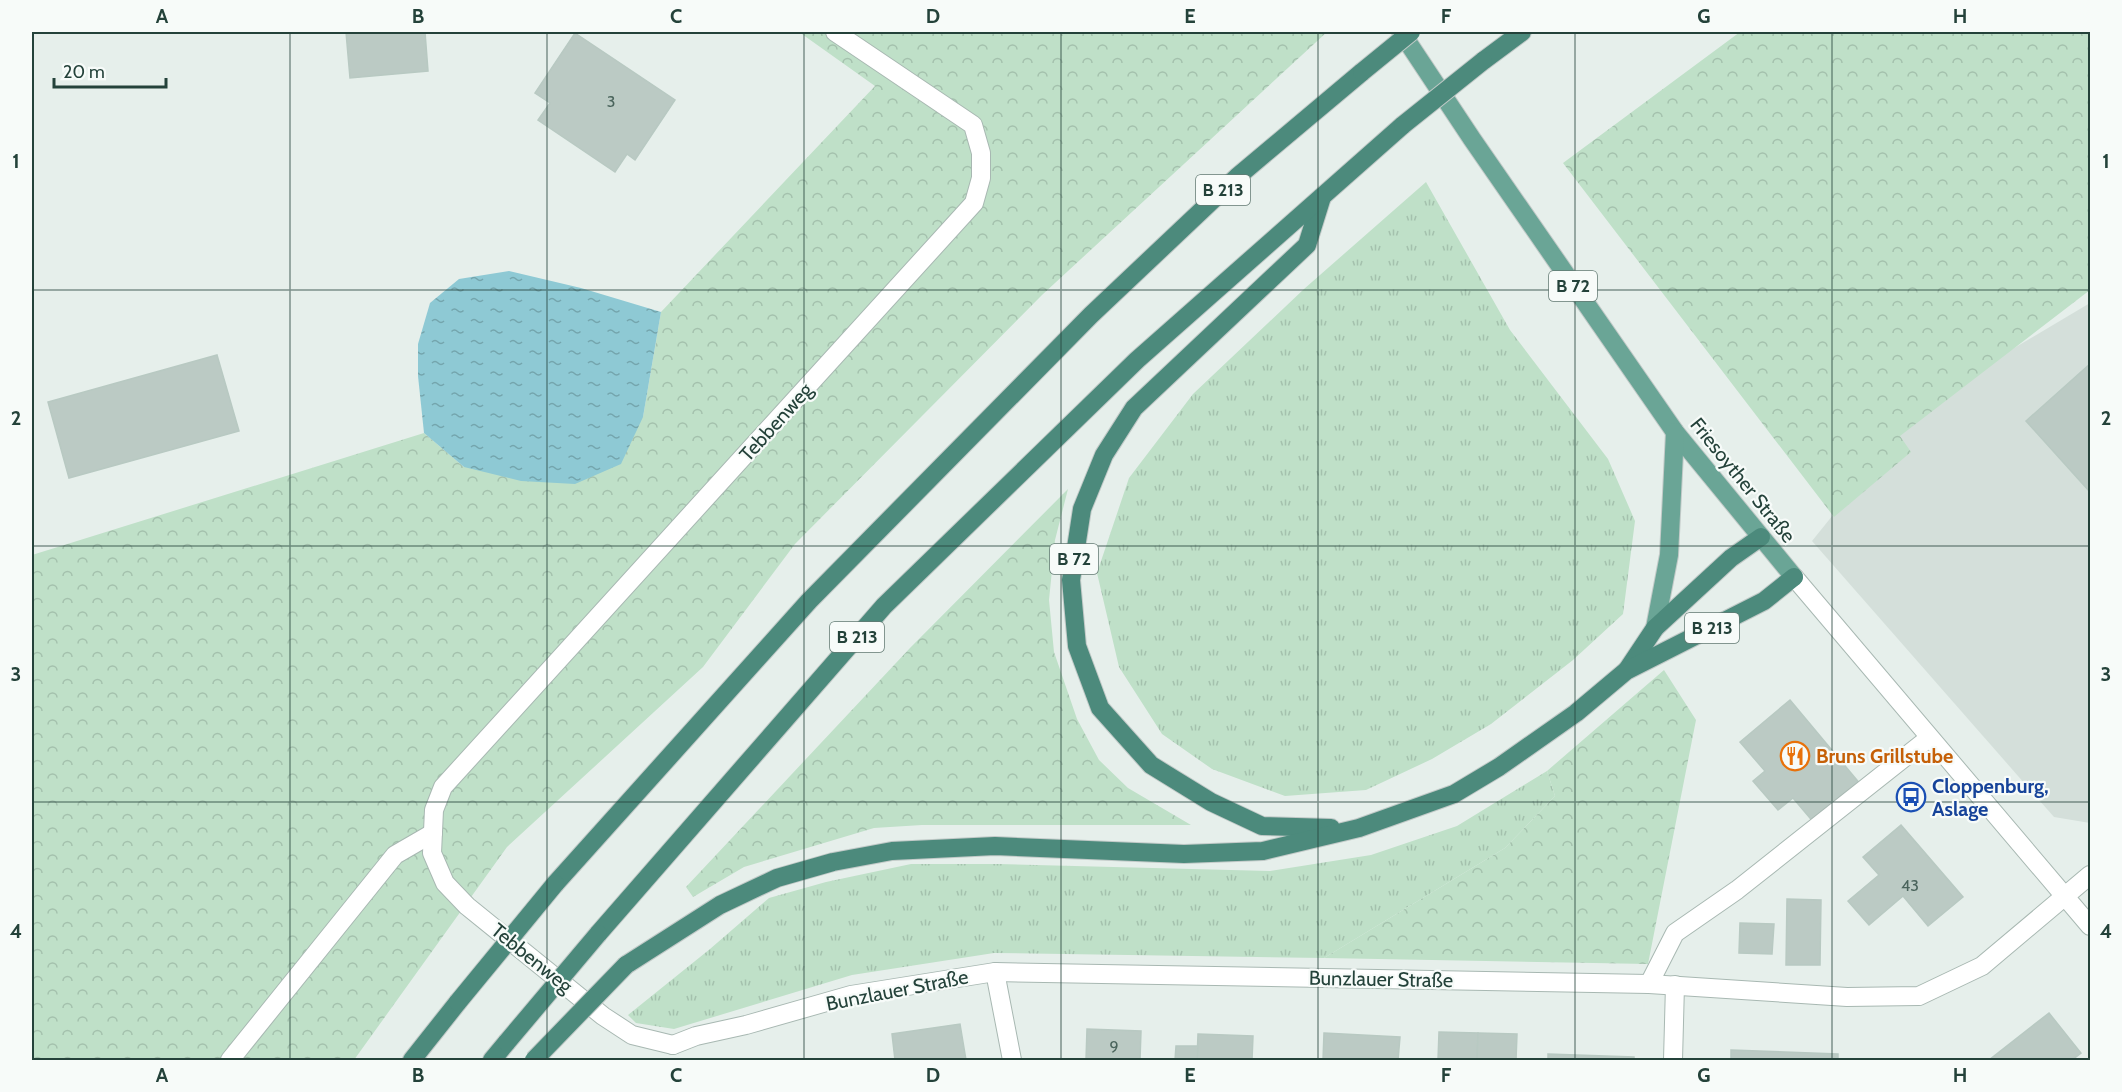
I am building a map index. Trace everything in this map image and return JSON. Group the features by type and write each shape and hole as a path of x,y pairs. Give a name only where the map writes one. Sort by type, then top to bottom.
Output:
{"highway":[{"name":"B 213","path":"412,1060 555,884 808,601 1091,315 1237,177 1411,32"},
{"path":"1322,195 1404,125 1522,32"},
{"name":"B 213","path":"492,1060 598,934 884,606 1137,360 1322,195"},
{"name":"B 72","path":"1322,195 1307,245 1134,408 1104,455 1082,509 1071,580 1077,646 1100,708 1151,765 1211,802 1262,826 1359,828 1454,794 1499,767 1566,720 1626,671 1655,628 1731,558 1761,537"},
{"name":"B 213","path":"1626,671 1764,601 1794,577"},
{"path":"534,1060 626,965 720,905 777,878 833,862 892,850 995,846 1184,854 1263,851 1359,828"}],"main road":[{"name":"Friesoyther Straße","path":"1401,32 1472,140 1675,432 1794,577"},
{"name":"B 72","path":"1655,628 1669,555 1675,432"}],"street":[{"name":"Tebbenweg","path":"672,1053 632,1035 603,1016 467,906 446,883 432,853 434,810 443,787 974,203 981,177 981,153 973,125 836,32"},
{"name":"Friesoyther Straße","path":"1794,577 2091,926"},
{"path":"1649,984 1675,933 1737,890 1929,738"},
{"path":"230,1060 395,855 433,832"},
{"name":"Bunzlauer Straße","path":"672,1053 696,1036 746,1025 851,995 995,972 1649,984 1846,997 1919,996 1982,966 2091,875"},
{"path":"995,972 1012,1060"},
{"path":"1673,1060 1675,985"}],"shaded area":[{"path":"2090,303 2090,823 2054,817 1812,541 1925,401"}],"green space":[{"path":"799,32 1327,32 1042,295 795,544 703,667 507,847 354,1060 32,1060 32,555 424,433 464,467 643,417 661,312 875,86"},
{"path":"1740,32 2090,32 2090,290 1900,436 1911,452 1834,517 1563,163"},
{"path":"1426,182 1510,330 1608,459 1635,521 1623,614 1573,660 1491,724 1432,759 1366,790 1285,796 1212,769 1162,734 1119,667 1097,573 1129,478 1193,394 1304,289"},
{"path":"1068,489 1055,540 1049,600 1054,652 1077,719 1099,760 1128,788 1191,825 922,825 874,828 744,867 693,897 686,887 910,648"},
{"path":"1664,670 1696,720 1648,964 1324,958 1505,848 1555,796 1547,771"},
{"path":"1547,771 1555,796 1505,848 1324,958 994,953 852,975 674,1029 636,1023 628,1015 769,898 826,882 911,864 1270,871 1371,855 1457,826"}],"water":[{"path":"509,271 581,288 661,312 643,417 621,464 575,484 521,481 464,467 424,433 418,376 418,344 430,303 459,279"}],"building":[{"path":"346,32 425,32 428,71 350,78"},
{"path":"575,33 675,100 635,160 627,154 615,172 538,120 550,103 535,93"},
{"path":"217,355 239,431 69,478 48,402"},
{"path":"2090,364 2090,492 2026,421"},
{"name":"Bruns Grillstube","path":"1790,700 1861,785 1815,824 1793,798 1778,810 1753,781 1765,771 1740,742"},
{"path":"1901,825 1963,897 1928,926 1903,896 1869,925 1848,901 1879,875 1863,857"},
{"path":"1787,899 1821,900 1820,965 1786,965"},
{"path":"1740,923 1774,924 1772,954 1739,953"},
{"path":"2049,1013 2081,1053 2072,1060 1989,1060"},
{"path":"960,1024 966,1060 895,1060 892,1034"},
{"path":"1087,1029 1141,1031 1140,1060 1086,1060"},
{"path":"1439,1032 1478,1033 1477,1060 1438,1060"},
{"path":"1324,1033 1400,1037 1398,1060 1323,1060"},
{"path":"1478,1033 1517,1034 1516,1060 1477,1060"},
{"path":"1198,1034 1253,1036 1252,1060 1197,1060"},
{"path":"1176,1046 1198,1046 1197,1060 1175,1060"},
{"path":"1731,1050 1838,1054 1838,1060 1731,1060"},
{"path":"1548,1054 1634,1057 1634,1060 1548,1060"}],"place":[{"name":"Bruns Grillstube","path":"1795,756"},
{"name":"Cloppenburg, Aslage","path":"1911,797"}]}
